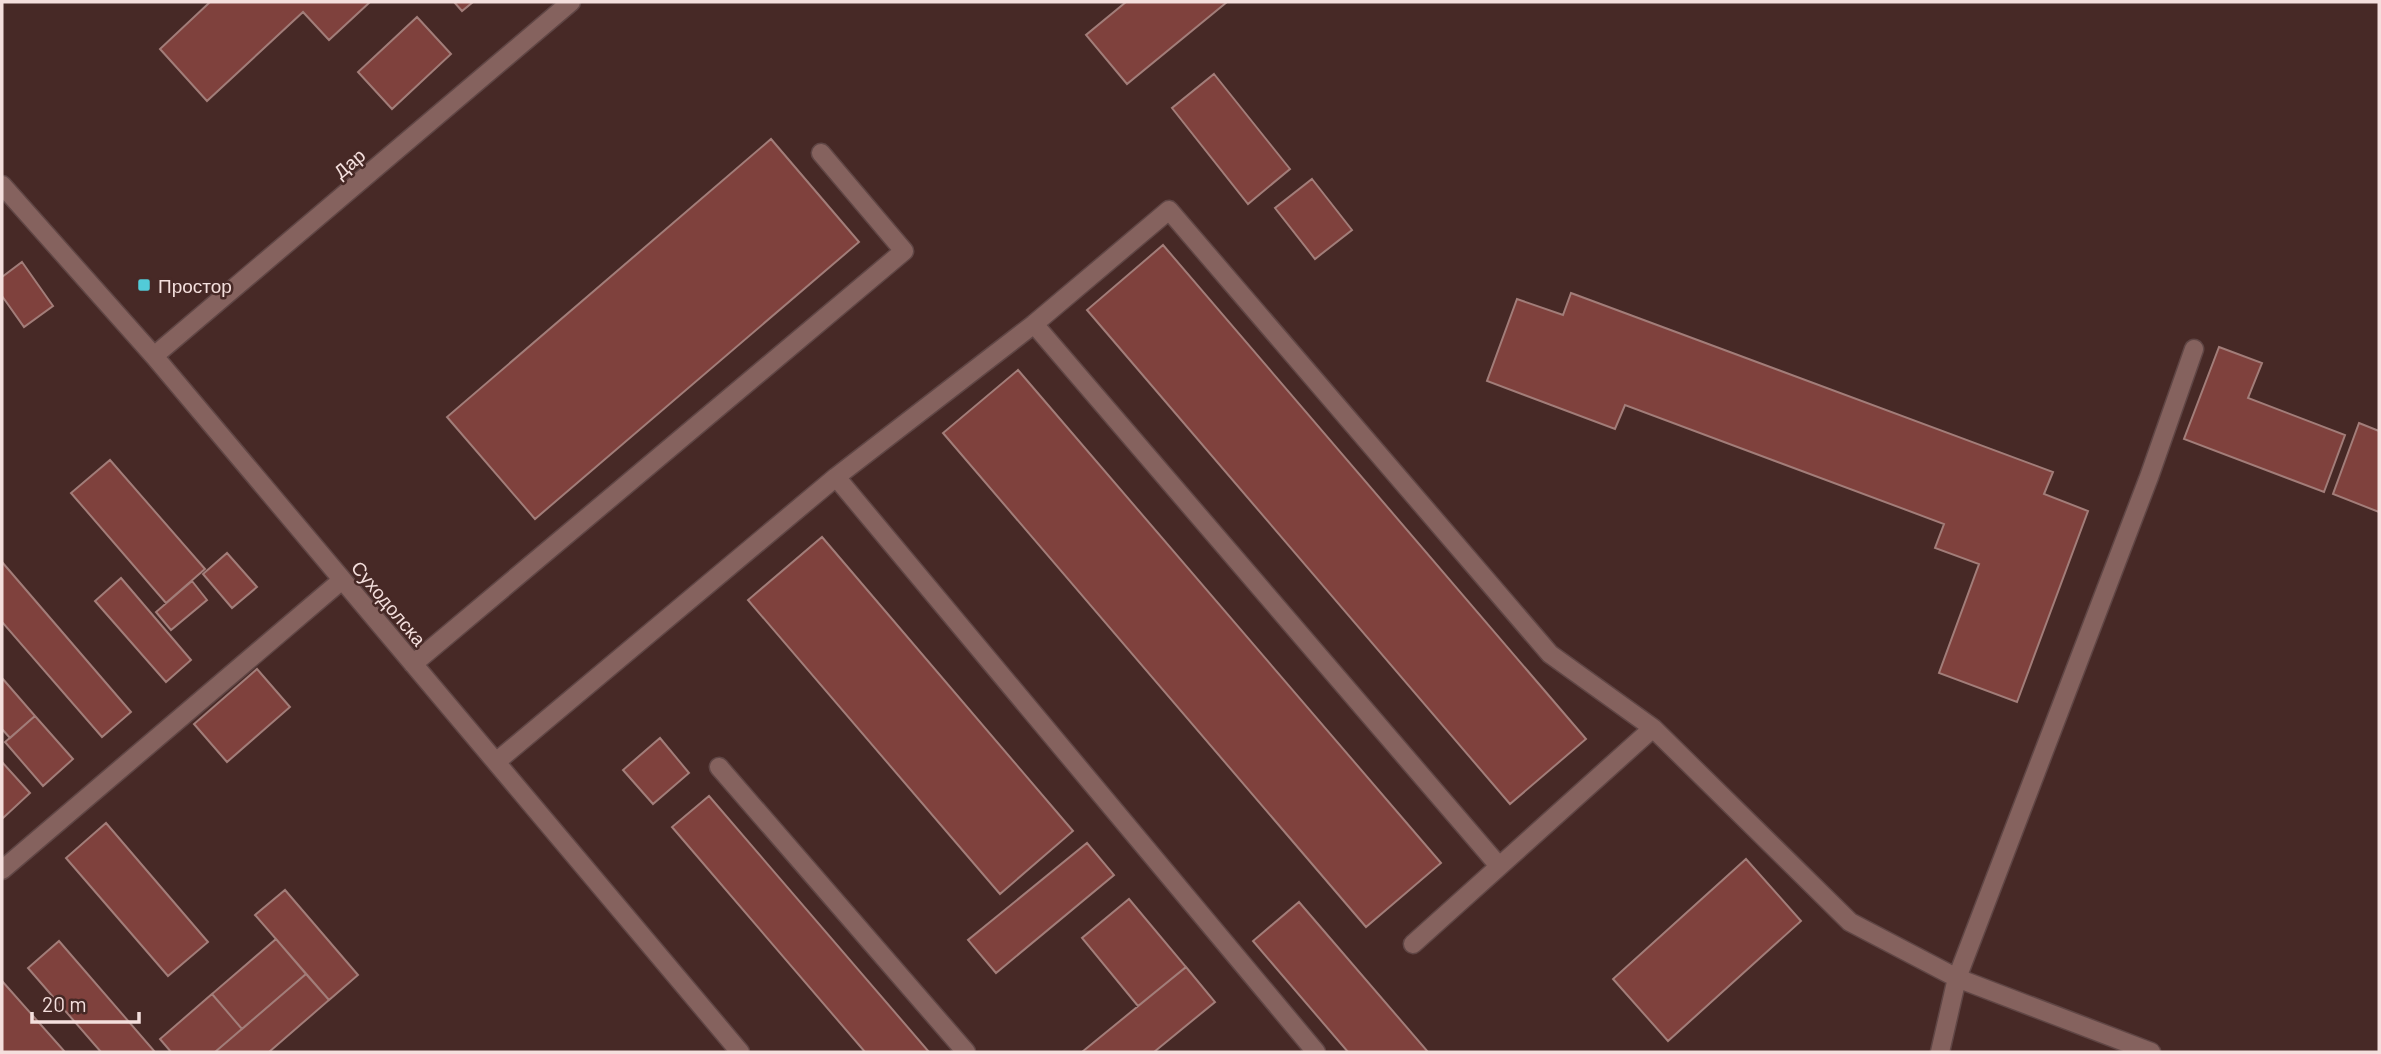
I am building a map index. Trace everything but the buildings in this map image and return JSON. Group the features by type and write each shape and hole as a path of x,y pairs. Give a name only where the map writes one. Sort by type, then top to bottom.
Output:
{"street":[{"name":"Дар","path":"154,356 571,2"},
{"path":"413,664 904,251 821,153"},
{"name":"Суходолска","path":"2,185 154,356 740,1052"},
{"path":"496,762 836,477 1034,324 1169,210 1550,654 1653,728 1850,922 1957,978 2151,1052"},
{"path":"1034,324 1499,866"},
{"path":"1940,1052 1957,978 2149,477 2194,349"},
{"path":"836,477 1316,1052"},
{"path":"2,870 342,580"},
{"path":"1413,944 1653,728"},
{"path":"719,767 966,1052"}],"place":[{"name":"Простор","path":"144,285"}]}
